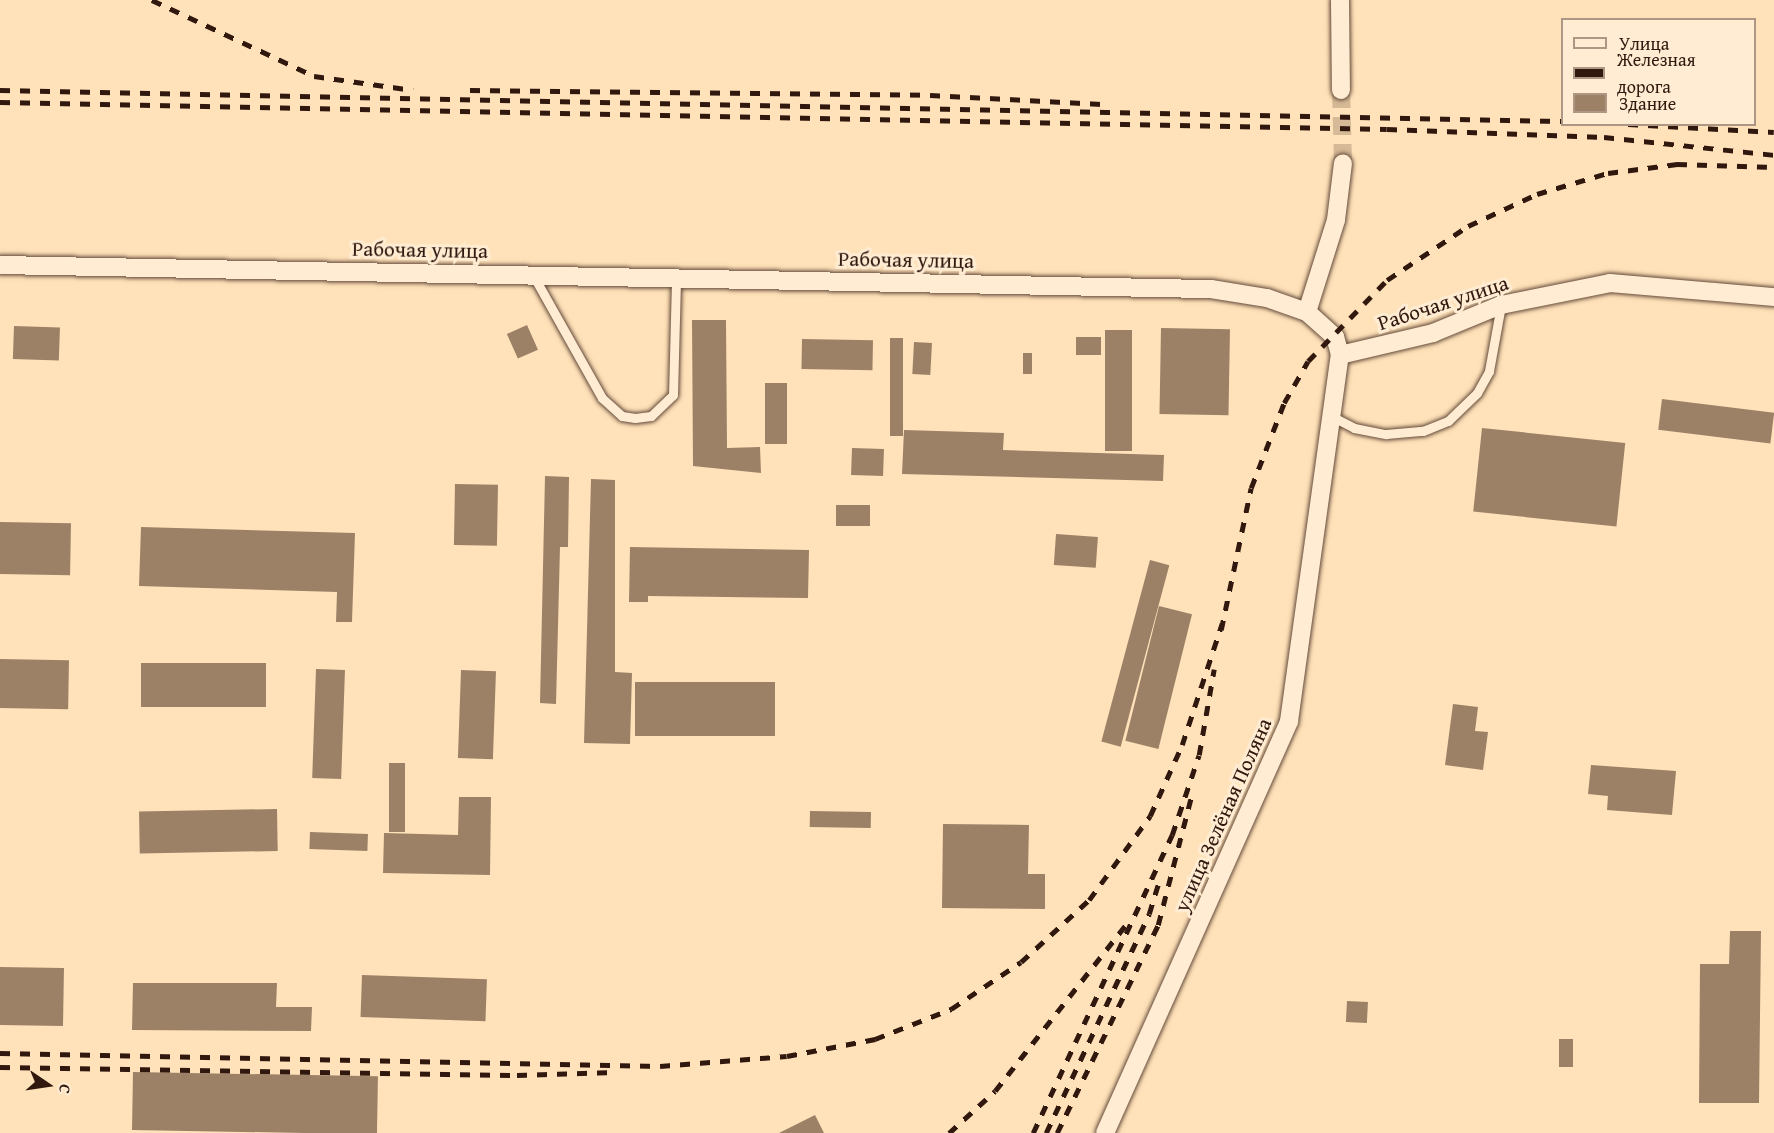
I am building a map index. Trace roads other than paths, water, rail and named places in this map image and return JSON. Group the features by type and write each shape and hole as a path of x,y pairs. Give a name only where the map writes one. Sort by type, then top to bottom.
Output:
{"street":[{"path":"1340,0 1341,90"},
{"path":"1307,312 1336,220 1343,163"},
{"name":"Рабочая улица","path":"0,265 1211,289 1267,298 1307,312 1330,331 1340,355 1433,333 1501,305 1610,284 1774,297"},
{"name":"улица Зелёная Поляна","path":"1105,1133 1289,721 1327,414 1340,355"}],"lane":[{"path":"533,275 602,398 622,416 635,418 651,416 673,395 676,278"},
{"path":"1327,414 1354,428 1386,434 1423,431 1448,421 1477,393 1489,371 1501,305"}],"tunnel":[{"path":"1341,90 1343,163"}],"railway":[{"path":"152,0 314,76 413,90"},
{"path":"0,90 1561,121"},
{"path":"470,90 930,95 1102,104"},
{"path":"0,102 1387,129 1604,137 1774,155"},
{"path":"1664,126 1774,132"},
{"path":"1221,630 1251,488 1284,403 1308,361 1387,280 1468,226 1537,194 1608,173 1677,164 1774,167"},
{"path":"0,1053 660,1066 787,1056 875,1039 951,1009 1021,962 1089,900 1150,816 1182,745 1222,623"},
{"path":"1033,1133 1172,835 1199,755 1214,669"},
{"path":"1057,1133 1158,925 1191,797"},
{"path":"1046,1133 1149,914 1158,884"},
{"path":"949,1133 995,1091 1129,921"},
{"path":"0,1067 517,1075 615,1072"}]}
